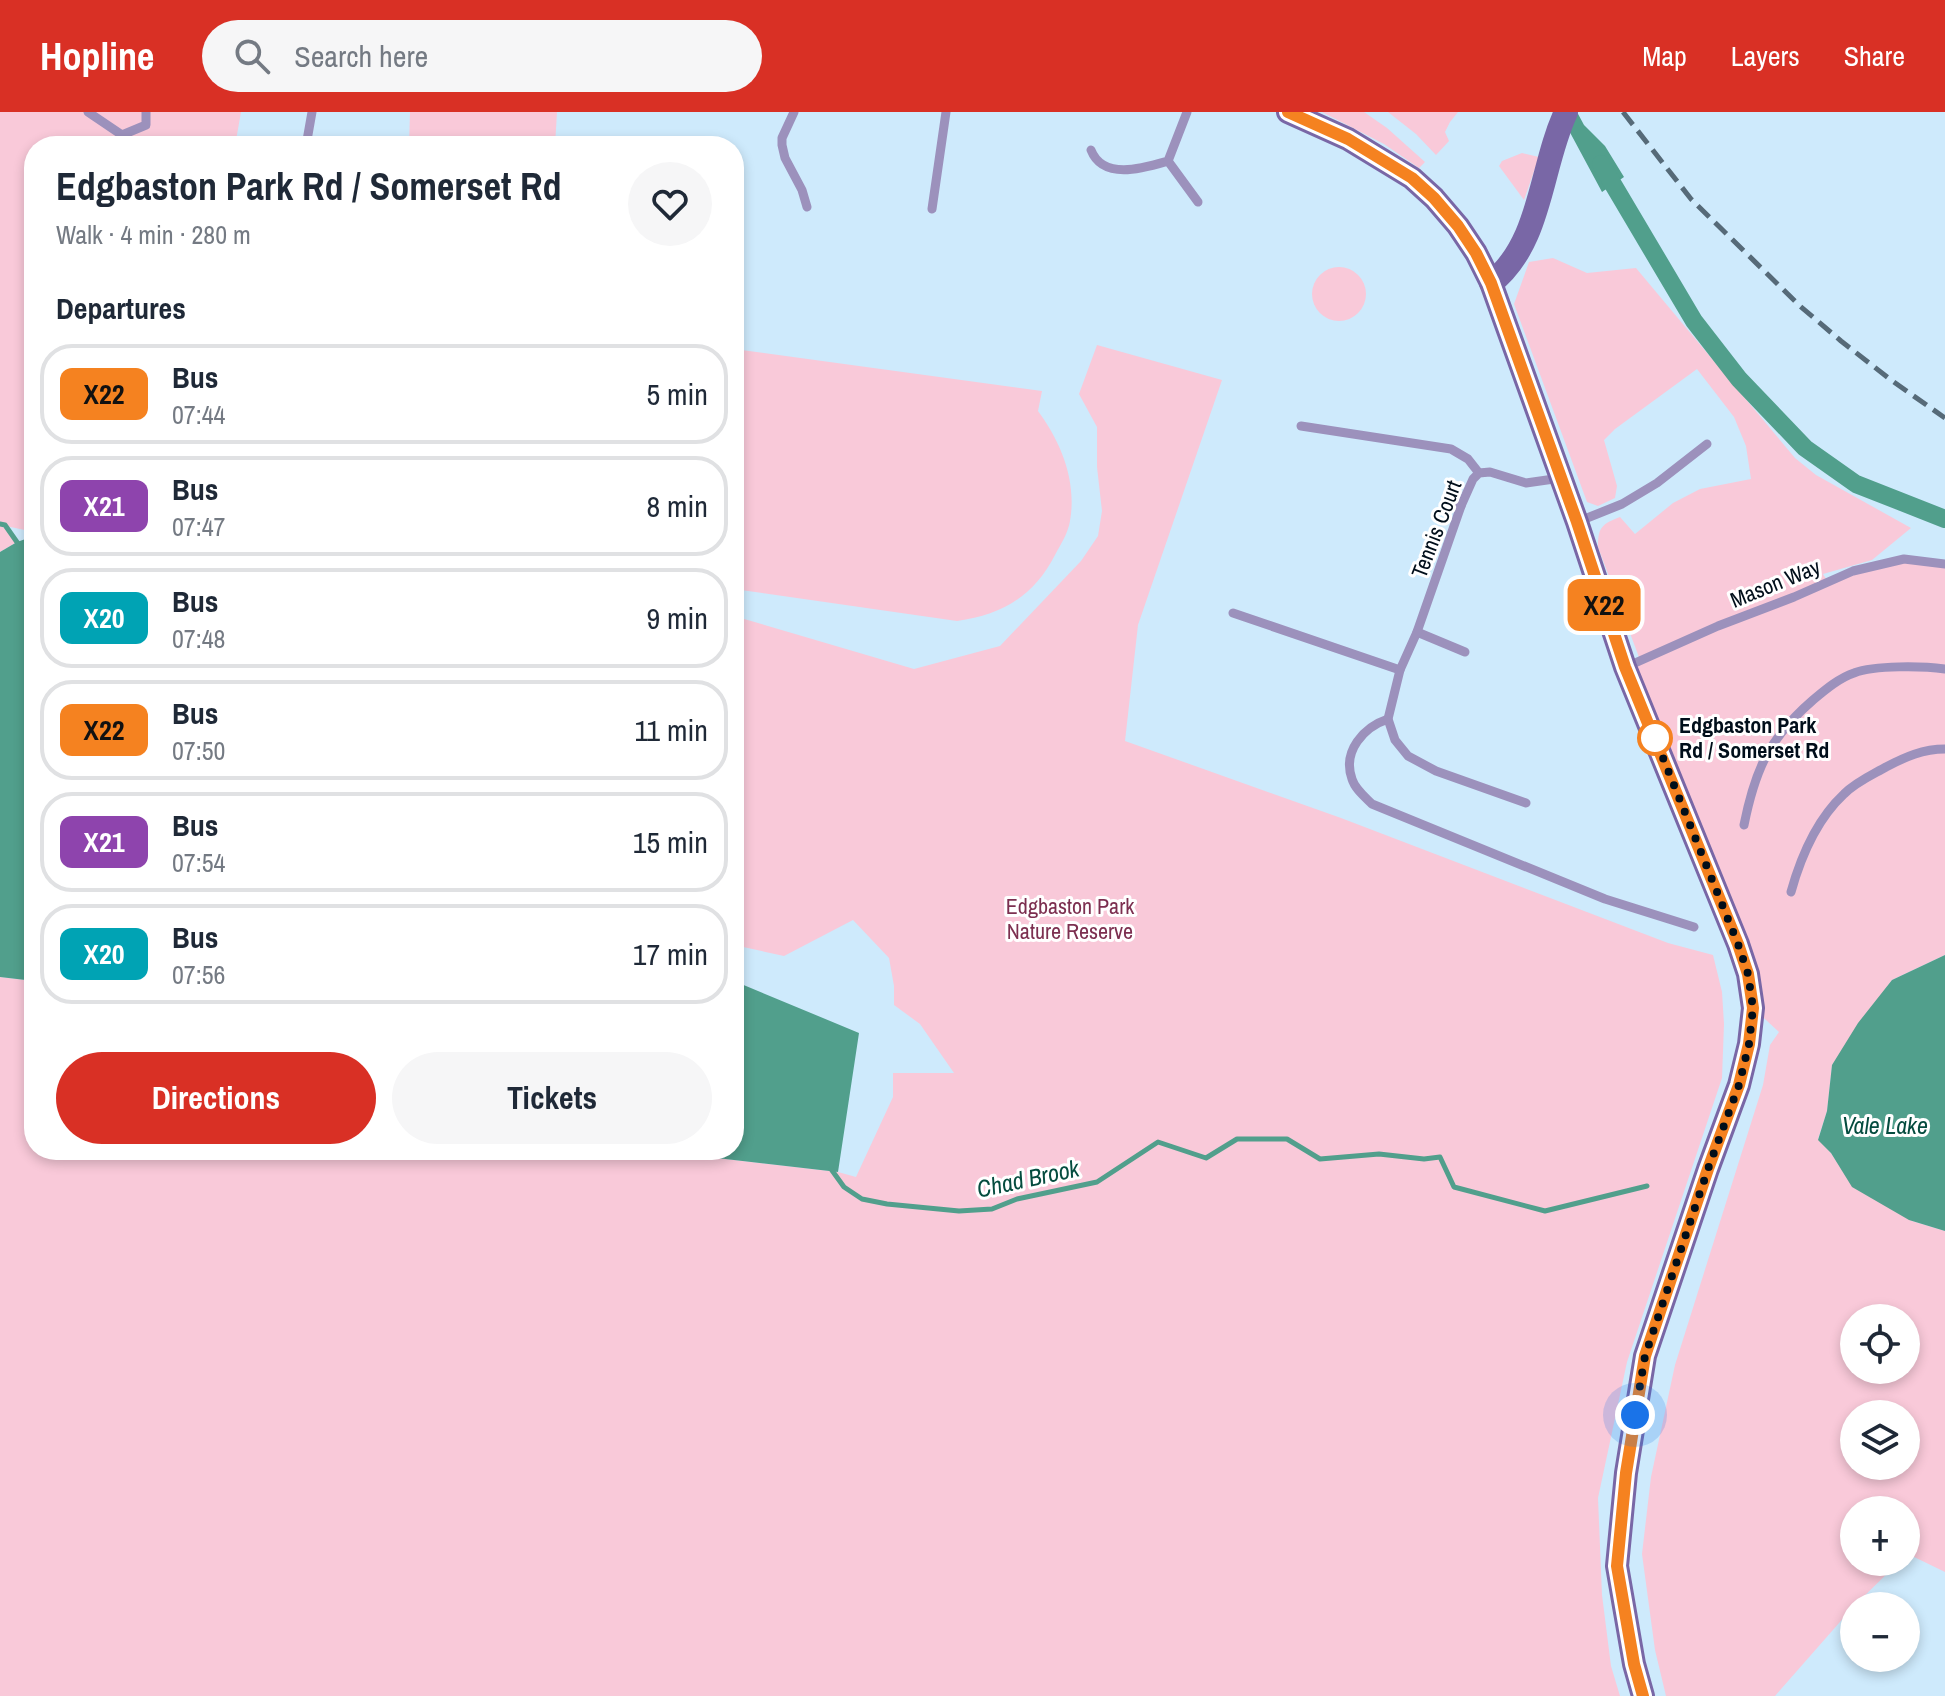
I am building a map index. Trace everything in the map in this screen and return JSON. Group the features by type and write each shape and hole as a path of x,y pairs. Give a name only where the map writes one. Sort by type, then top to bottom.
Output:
{"street":[{"path":"1288,112 1348,139 1412,178 1458,226 1476,253 1491,283 1577,522 1625,667 1748,974 1753,1008 1749,1044 1739,1085 1645,1356 1626,1473 1617,1566 1634,1664 1643,1696"},
{"path":"1491,283 1513,260 1531,224 1555,139 1566,112"}],"lane":[{"path":"88,112 122,135 146,125 146,112"},
{"path":"308,136 312,112"},
{"path":"794,112 782,145 807,207"},
{"path":"932,209 946,112"},
{"path":"1168,161 1187,112"},
{"path":"1091,150 1095,159 1125,171 1168,161"},
{"path":"1168,161 1198,202"},
{"path":"1301,426 1451,449 1468,459 1479,473"},
{"path":"1577,522 1622,504 1657,483 1707,444"},
{"name":"Tennis Court","path":"1388,719 1400,670 1473,479 1479,473 1490,472 1526,483 1561,478"},
{"path":"1446,501 1461,506"},
{"name":"Mason Way","path":"1625,667 1853,571 1904,559 1945,564"},
{"path":"1233,613 1400,670"},
{"path":"1417,632 1465,652"},
{"path":"1744,825 1751,793 1764,758 1796,715 1827,688 1854,672 1878,668 1945,669"},
{"path":"1526,803 1436,771 1408,756 1395,740 1388,719 1373,724 1365,731 1352,752 1352,781 1372,804 1605,899 1694,927"},
{"path":"1791,892 1800,861 1820,822 1844,794 1901,759 1929,749 1945,749"}],"green space":[{"path":"0,112 241,112 237,136 24,136 24,530 6,526 17,542 0,552"},
{"path":"410,112 557,112 556,136 409,136"},
{"path":"1322,112 1364,112 1425,162 1419,168 1384,144"},
{"path":"1388,112 1458,112 1445,132 1449,141 1436,155"},
{"path":"1522,153 1539,157 1524,200 1499,166 1502,161"},
{"path":"1553,258 1587,273 1636,268 1795,458 1816,475 1911,528 1872,560 1823,574 1828,582 1904,559 1945,564 1945,955 1892,980 1832,1065 1827,1111 1818,1139 1853,1187 1912,1221 1945,1231 1945,1572 1920,1560 1920,1496 1840,1496 1840,1576 1885,1576 1868,1592 1840,1592 1840,1622 1775,1696 1666,1696 1655,1650 1642,1554 1651,1477 1675,1365 1763,1085 1770,1045 1779,1032 1753,1008 1625,667 1640,660 1598,547 1600,531 1614,519 1620,517 1635,534 1673,503 1700,489 1751,479 1746,446 1734,417 1697,369 1604,440 1617,486 1615,498 1598,506 1587,502 1514,304 1529,262"},
{"path":"1339,267 1358,275 1366,294 1358,313 1339,321 1320,313 1312,294 1320,275"},
{"name":"Edgbaston Park Nature Reserve","path":"1097,345 1222,380 1138,625 1125,741 1341,818 1668,943 1713,955 1722,992 1722,1078 1627,1362 1598,1498 1602,1595 1611,1666 1620,1696 0,1696 0,977 24,980 24,1160 734,1160 838,1172 856,1177 893,1097 893,1073 954,1073 920,1024 894,1005 889,958 853,920 784,956 744,947 744,619 914,669 1000,646 1081,561 1098,536 1102,511 1097,427 1079,394"},
{"path":"744,350 1042,391 1038,411 1054,436 1069,477 1072,506 1068,530 1047,569 1027,592 988,614 957,621 744,590"}],"water":[{"path":"1559,112 1577,112 1584,125 1605,146 1624,177 1602,192"},
{"path":"24,540 24,980 0,977 0,552"},
{"name":"Vale Lake","path":"1945,955 1945,1231 1909,1220 1852,1187 1831,1153 1818,1140 1827,1111 1832,1065 1858,1023 1892,980"},
{"path":"744,985 859,1033 838,1172 734,1160 744,1160"}],"waterway":[{"path":"1601,164 1694,321 1739,379 1805,448 1856,484 1945,519"},
{"name":"Chad Brook","path":"0,524 5,525 19,545"},
{"name":"Chad Brook","path":"831,1169 844,1187 862,1199 959,1211 992,1209 1017,1199 1097,1182 1158,1142 1206,1158 1237,1139 1287,1139 1320,1159 1379,1154 1424,1159 1440,1157 1454,1187 1545,1211 1647,1186"}],"railway":[{"path":"1623,112 1691,199 1800,306 1891,380 1945,418"}],"bus line":[{"name":"X22","path":"1288,112 1348,139 1412,178 1458,226 1476,253 1491,283 1577,522 1625,667 1748,974 1753,1008 1749,1044 1739,1085 1645,1356 1626,1473 1617,1566 1634,1664 1643,1696"}],"place":[{"name":"Edgbaston Park Rd / Somerset Rd","path":"1655,738"}],"route":[{"path":"1635,1415 1645,1356 1739,1085 1749,1044 1753,1008 1748,974 1738,944 1655,738"}]}
